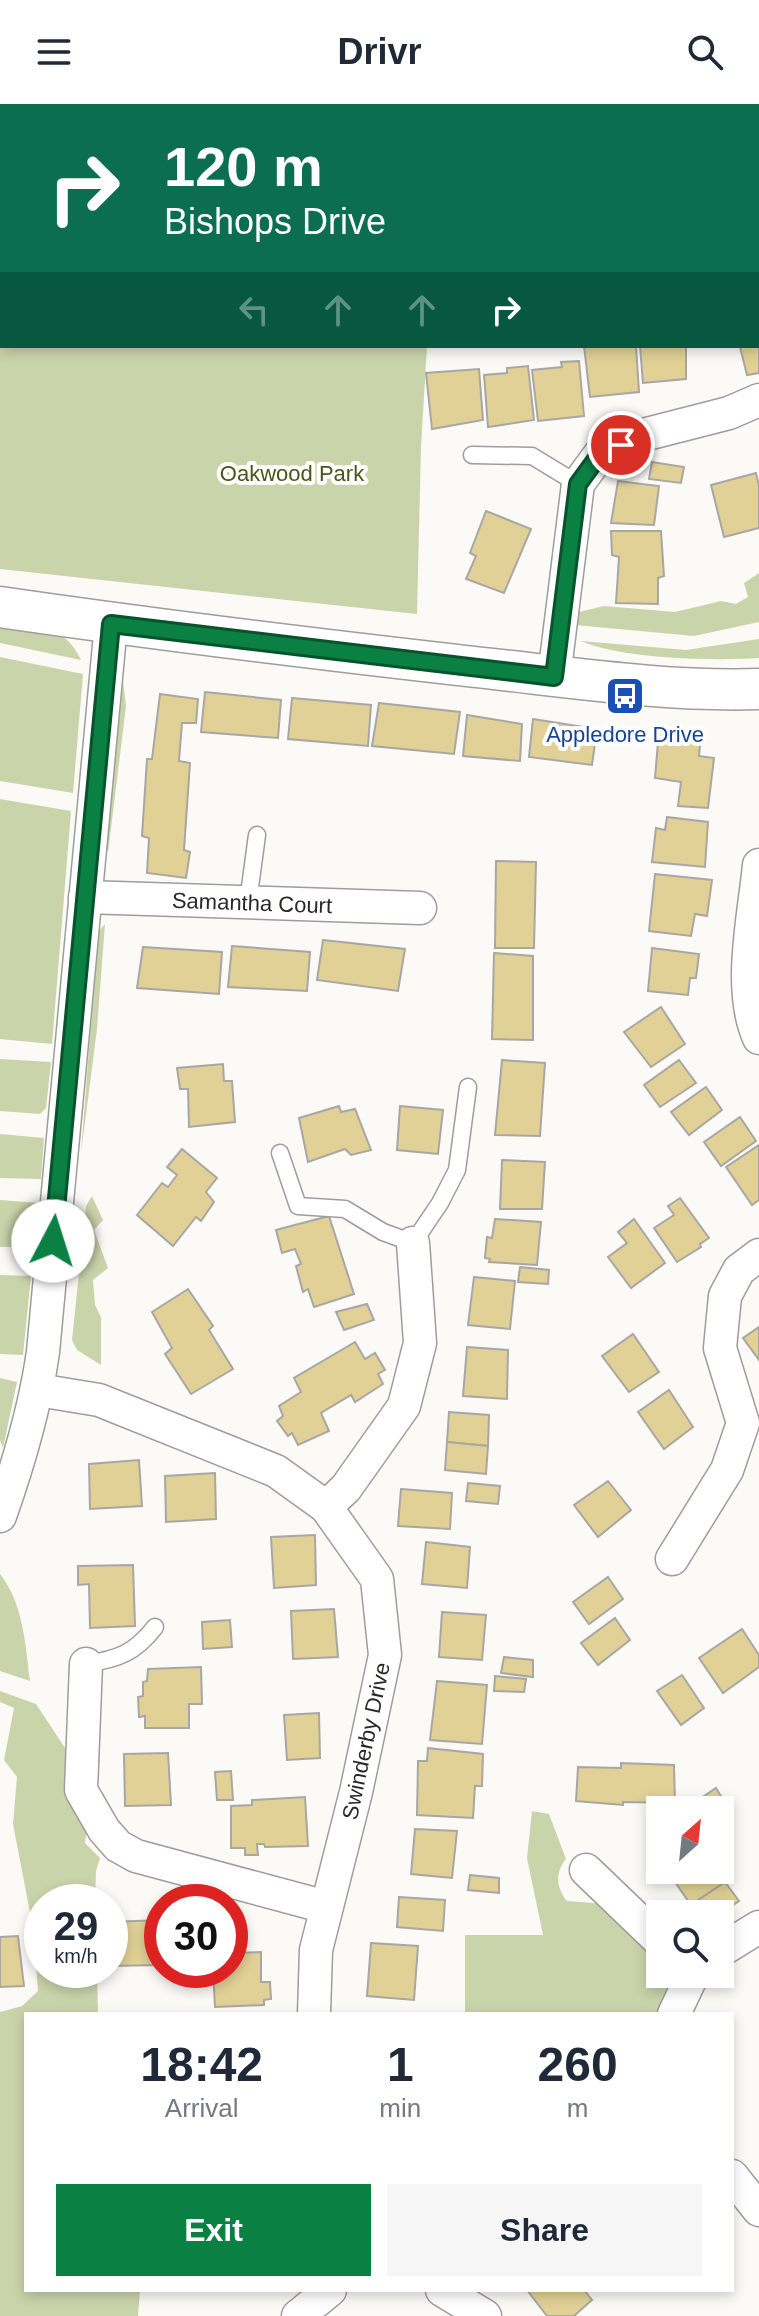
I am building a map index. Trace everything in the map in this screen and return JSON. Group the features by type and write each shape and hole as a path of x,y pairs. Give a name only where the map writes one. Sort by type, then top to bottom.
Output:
{"street":[{"path":"554,677 578,484 600,454 643,435 729,413 759,400"},
{"path":"0,607 111,624 554,677 721,690 759,689"},
{"path":"0,1516 22,1453 38,1390 111,624"},
{"path":"759,865 748,965 752,1023 759,1038"},
{"name":"Samantha Court","path":"85,897 420,908"},
{"path":"326,1507 346,1488 404,1406 420,1343 413,1243"},
{"path":"672,1559 727,1470 743,1423 720,1348 725,1296 739,1270 759,1255"},
{"name":"Swinderby Drive","path":"38,1390 99,1400 276,1471 326,1507 377,1579 385,1655 356,1792 316,1950 314,2012"},
{"path":"86,1664 81,1790 104,1830 118,1846 136,1856 326,1907"},
{"path":"586,1870 646,1928"},
{"path":"734,1942 759,1927"},
{"path":"675,2012 686,1988"},
{"path":"734,2179 759,2210"},
{"path":"298,2316 328,2292"},
{"path":"445,2292 485,2316"}],"lane":[{"path":"472,455 532,456 578,484"},
{"path":"248,902 257,835"},
{"path":"280,1153 298,1206 345,1209 383,1232 413,1243 440,1203 457,1170 468,1087"},
{"path":"86,1664 112,1660 140,1646 155,1627"}],"green space":[{"name":"Oakwood Park","path":"0,348 427,348 417,614 0,569"},
{"path":"759,573 759,622 694,636 575,625 575,613 604,606 675,612 721,601 736,604 748,597 744,583"},
{"path":"0,621 47,628 66,639 81,660 0,643"},
{"path":"759,639 759,658 718,659 619,652 581,641 686,650"},
{"path":"0,657 83,674 73,793 0,781"},
{"path":"123,681 126,706 108,853 104,837"},
{"path":"0,799 71,811 52,1044 0,1039"},
{"path":"105,924 97,1029 81,1153 98,932"},
{"path":"0,1059 51,1062 46,1108 40,1114 0,1111"},
{"path":"0,1134 44,1138 41,1179 0,1178"},
{"path":"92,1196 103,1220 94,1230 108,1268 93,1280 95,1305 101,1317 101,1365 77,1350 72,1340 86,1206"},
{"path":"0,1200 39,1203 34,1247 0,1247"},
{"path":"0,1275 31,1276 23,1355 0,1354"},
{"path":"0,1378 17,1382 3,1448 0,1440"},
{"path":"0,1574 19,1612 30,1681 0,1671"},
{"path":"0,1691 36,1704 75,1763 87,1828 85,1843 100,1858 96,1884 25,1884 13,1824 17,1777 4,1760 14,1708 0,1702"},
{"path":"532,1811 549,1814 566,1859 558,1880 567,1901 606,1904 646,1943 646,1988 672,1988 665,2012 465,2012 465,1935 543,1935 527,1858"},
{"path":"38,1988 97,1988 98,2012 24,2012 24,2292 140,2292 138,2316 0,2316 0,2012 22,2006"}],"building":[{"path":"584,348 636,348 639,392 590,397"},
{"path":"640,348 686,348 686,379 643,383"},
{"path":"740,348 759,348 759,373 747,375"},
{"path":"579,361 584,416 538,421 532,370 562,367 561,362"},
{"path":"528,366 534,420 488,427 484,375 507,373 507,368"},
{"path":"479,369 483,420 432,429 426,373"},
{"path":"652,462 684,467 681,483 649,479"},
{"path":"756,473 759,528 724,537 711,485"},
{"path":"618,481 659,486 654,525 611,523"},
{"path":"486,511 531,529 504,593 466,579 476,556 470,553"},
{"path":"611,531 661,531 664,576 658,578 658,604 616,603 619,557 612,555"},
{"path":"205,692 281,700 278,738 201,732"},
{"path":"160,694 198,699 196,723 182,723 179,761 190,763 184,850 190,852 186,878 147,873 149,838 142,836 147,759 152,759"},
{"path":"292,698 371,705 368,746 288,739"},
{"path":"379,703 460,712 454,754 372,746"},
{"path":"467,715 522,724 520,761 463,756"},
{"path":"533,719 597,729 592,765 529,757"},
{"path":"659,730 701,735 699,756 714,758 708,808 678,806 681,782 655,778"},
{"path":"667,817 708,822 705,867 652,862 656,828 665,830"},
{"path":"496,861 536,862 534,948 495,948"},
{"path":"655,874 712,880 707,916 695,914 691,936 649,931"},
{"path":"323,940 405,949 398,991 317,980"},
{"path":"232,946 310,952 307,991 228,987"},
{"path":"143,947 222,952 219,994 137,988"},
{"path":"652,948 699,954 696,978 690,978 688,995 648,991"},
{"path":"494,953 533,956 533,1040 492,1039"},
{"path":"661,1007 685,1044 651,1067 624,1032"},
{"path":"502,1060 545,1063 540,1136 495,1135"},
{"path":"679,1060 696,1083 660,1107 644,1085"},
{"path":"223,1064 224,1081 232,1081 235,1122 189,1127 188,1089 180,1089 177,1068"},
{"path":"706,1087 722,1110 689,1135 671,1112"},
{"path":"339,1106 341,1112 355,1109 371,1150 351,1155 345,1149 308,1162 299,1118"},
{"path":"400,1106 443,1110 438,1154 397,1150"},
{"path":"740,1117 756,1141 721,1166 704,1142"},
{"path":"759,1145 759,1200 752,1205 726,1167"},
{"path":"182,1149 217,1178 206,1192 214,1202 201,1221 196,1217 173,1246 137,1215 162,1183 168,1187 177,1175 167,1167"},
{"path":"502,1160 545,1162 542,1209 500,1209"},
{"path":"680,1198 709,1238 677,1262 654,1228 674,1215 668,1206"},
{"path":"329,1216 354,1294 314,1307 308,1289 303,1292 296,1266 301,1264 295,1249 282,1253 276,1230"},
{"path":"495,1219 541,1222 537,1265 489,1262 490,1259 485,1258 487,1237 492,1238"},
{"path":"634,1219 665,1263 631,1288 608,1257 627,1243 618,1232"},
{"path":"520,1267 549,1270 548,1284 518,1282"},
{"path":"474,1277 515,1281 510,1329 468,1325"},
{"path":"188,1289 213,1326 209,1330 233,1369 191,1394 165,1354 172,1348 152,1312"},
{"path":"367,1304 374,1320 344,1330 336,1312"},
{"path":"759,1327 759,1360 743,1338"},
{"path":"633,1334 659,1372 629,1392 602,1356"},
{"path":"355,1342 365,1359 375,1353 385,1370 378,1374 383,1384 355,1402 351,1395 321,1413 329,1431 298,1445 292,1433 288,1436 277,1421 283,1416 279,1406 301,1392 294,1378"},
{"path":"467,1347 508,1350 507,1399 463,1396"},
{"path":"669,1390 693,1427 664,1449 638,1412"},
{"path":"449,1412 489,1415 488,1446 447,1442"},
{"path":"447,1442 488,1446 486,1474 445,1470"},
{"path":"139,1460 142,1506 90,1509 89,1464"},
{"path":"215,1473 216,1519 166,1522 165,1476"},
{"path":"608,1481 631,1510 598,1537 574,1505"},
{"path":"468,1483 500,1486 498,1504 466,1501"},
{"path":"401,1489 452,1493 450,1529 398,1526"},
{"path":"315,1535 316,1585 274,1588 271,1537"},
{"path":"426,1542 470,1547 467,1588 422,1584"},
{"path":"133,1565 135,1626 90,1628 89,1584 78,1585 78,1566"},
{"path":"608,1577 623,1599 589,1624 573,1602"},
{"path":"334,1609 338,1657 293,1659 291,1611"},
{"path":"442,1612 486,1615 482,1660 439,1657"},
{"path":"615,1618 630,1640 598,1665 581,1643"},
{"path":"230,1620 232,1647 203,1649 202,1622"},
{"path":"742,1629 759,1655 759,1667 723,1693 699,1658"},
{"path":"504,1657 533,1660 533,1677 501,1673"},
{"path":"201,1667 202,1704 189,1704 189,1728 145,1728 145,1716 139,1717 138,1697 143,1696 143,1682 147,1681 148,1669"},
{"path":"682,1675 704,1708 681,1725 657,1691"},
{"path":"495,1676 526,1679 524,1692 494,1691"},
{"path":"437,1681 487,1685 482,1744 430,1740"},
{"path":"319,1713 320,1758 287,1760 284,1715"},
{"path":"428,1748 483,1754 482,1786 475,1786 473,1818 417,1815 418,1761 427,1761"},
{"path":"168,1753 171,1805 125,1806 124,1754"},
{"path":"621,1763 674,1765 675,1796 646,1796 646,1802 623,1802 623,1805 576,1801 578,1767 621,1768"},
{"path":"231,1771 233,1800 217,1800 215,1772"},
{"path":"716,1788 721,1796 704,1796"},
{"path":"305,1797 308,1846 265,1847 264,1844 257,1844 258,1855 245,1855 245,1848 231,1848 231,1806 252,1805 252,1800"},
{"path":"415,1829 457,1831 452,1878 411,1874"},
{"path":"470,1875 499,1878 499,1893 468,1890"},
{"path":"676,1884 722,1884 698,1900 688,1900"},
{"path":"726,1884 739,1901 734,1904 734,1900 698,1900"},
{"path":"399,1897 445,1900 443,1931 397,1927"},
{"path":"128,1921 144,1921 144,1965 128,1966"},
{"path":"18,1936 24,1986 0,1987 0,1937"},
{"path":"371,1943 418,1946 414,2000 367,1996"},
{"path":"248,1952 261,1952 261,1982 270,1982 271,1999 264,2000 264,2005 215,2007 214,1988 248,1988"},
{"path":"529,2292 586,2292 592,2300 574,2316 547,2316"}],"place":[{"name":"Appledore Drive","path":"625,696"}],"route":[{"path":"53,1241 111,624 554,677 578,484 600,454 621,445"}]}
